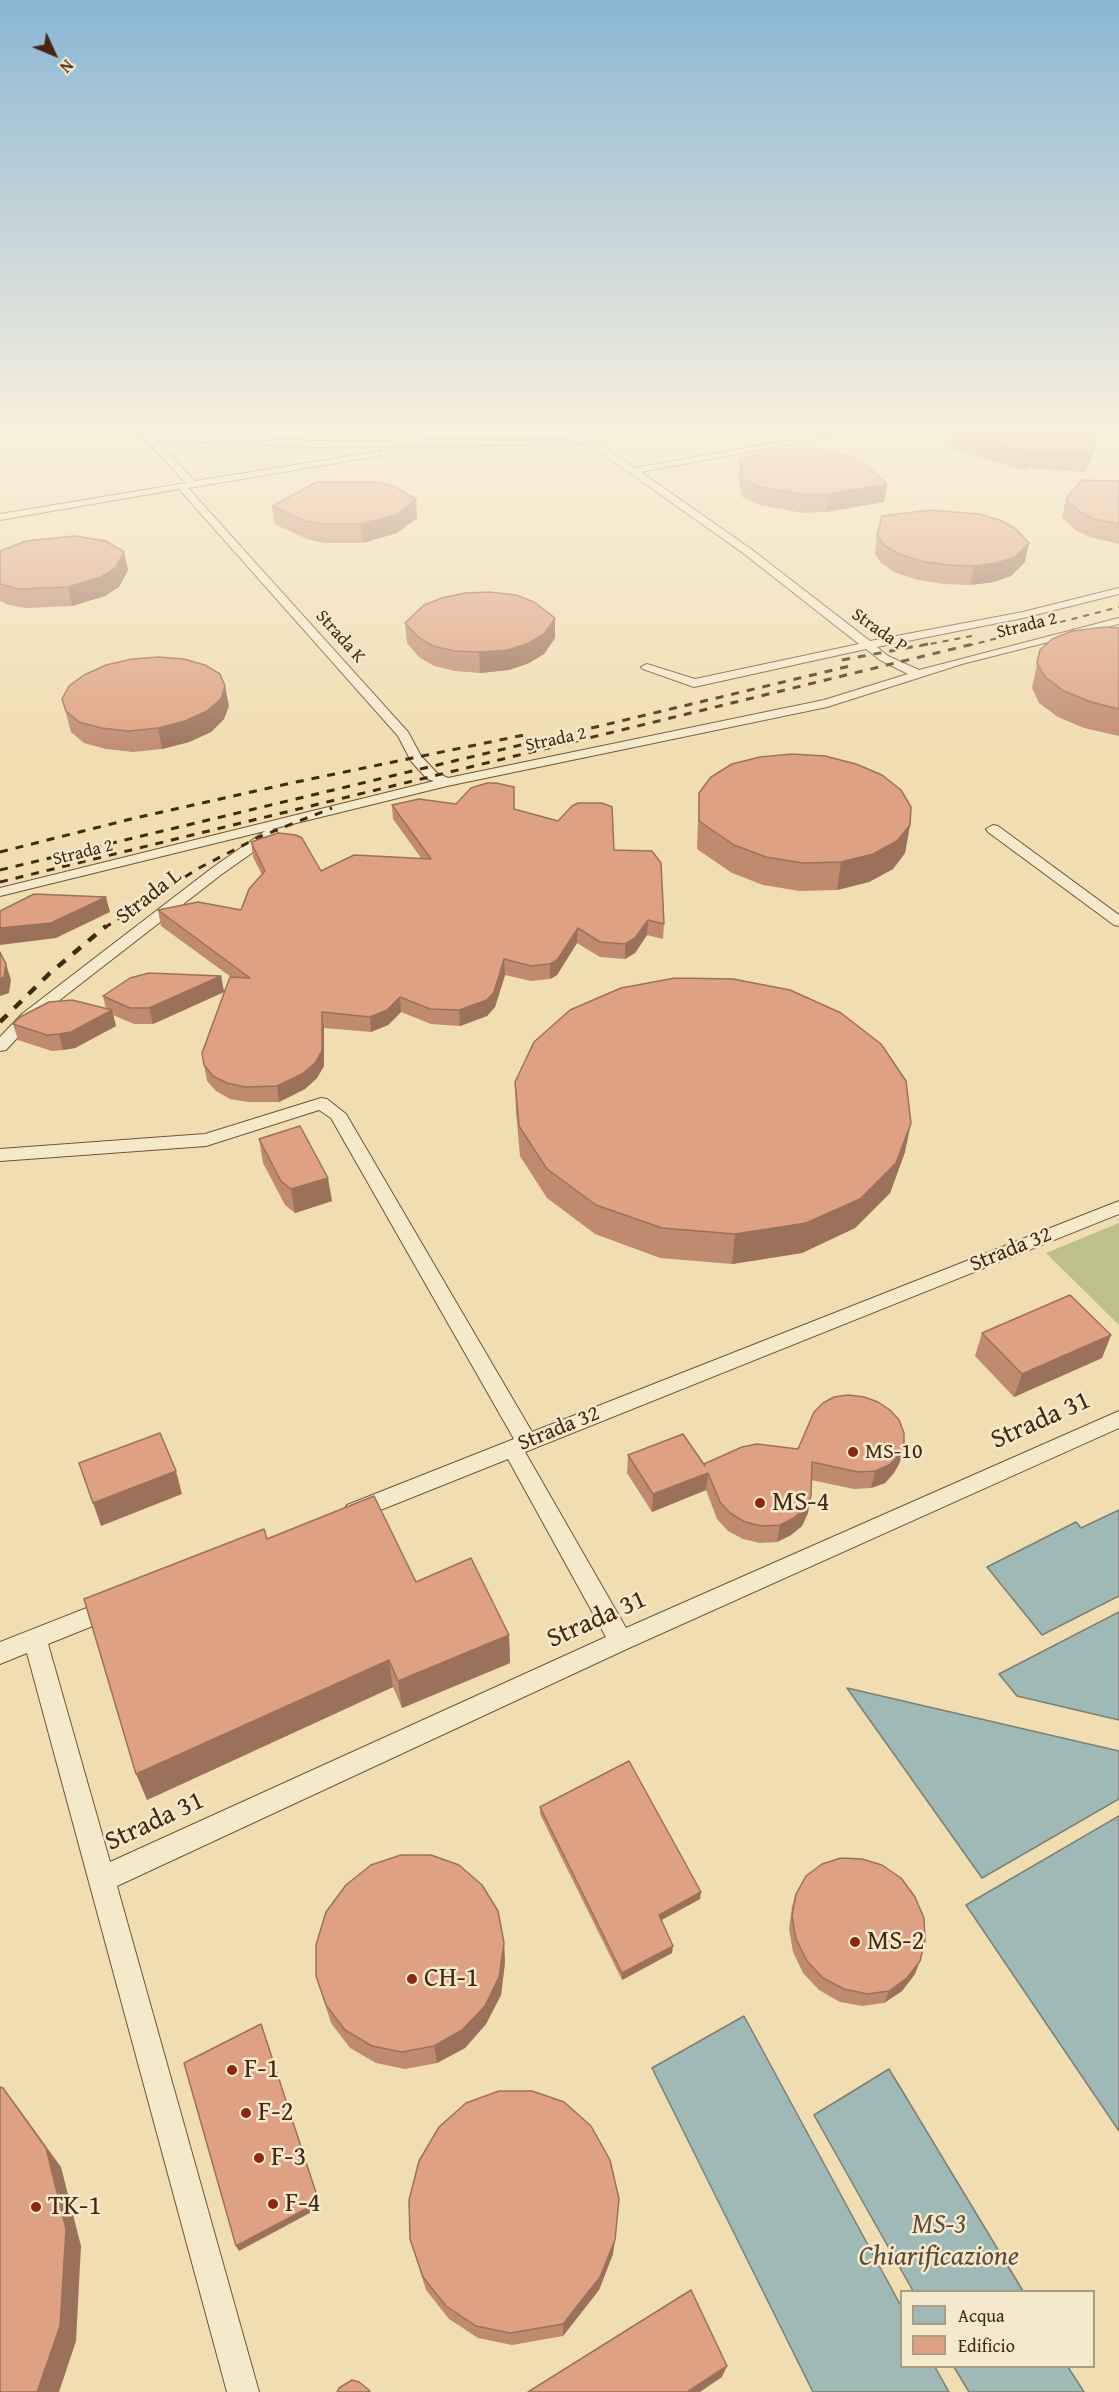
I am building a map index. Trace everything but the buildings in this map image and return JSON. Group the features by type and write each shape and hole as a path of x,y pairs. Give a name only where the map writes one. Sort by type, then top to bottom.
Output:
{"lane":[{"name":"Strada K","path":"234,540 404,735 415,758 432,776 447,782"},
{"name":"Strada P","path":"731,540 884,658 919,675"},
{"path":"647,667 694,683 866,645 1023,615 1119,591"},
{"name":"Strada 2","path":"0,892 447,782 827,703 958,662 1119,621"},
{"name":"Strada L","path":"0,1046 28,1017 217,871 276,830 340,808"},
{"path":"993,829 1119,922"},
{"path":"0,1155 206,1140 321,1103 337,1114 520,1445 621,1641"},
{"name":"Strada 32","path":"335,1519 1119,1207"},
{"name":"Strada 31","path":"102,1880 621,1641 1119,1419"},
{"path":"0,1653 135,1599"},
{"path":"35,1638 243,2392"}],"green space":[{"path":"1119,1223 1119,1325 1046,1253"}],"water":[{"path":"1119,1510 1119,1596 1042,1635 987,1567 1076,1522 1081,1528"},
{"path":"1119,1612 1119,1720 1017,1696 999,1674"},
{"path":"847,1688 1119,1751 1119,1799 982,1878"},
{"path":"1119,1816 1119,2131 966,1905"},
{"path":"744,2016 900,2304 900,2368 936,2368 949,2392 813,2392 652,2068"},
{"name":"MS-3 Chiarificazione","path":"889,2069 1022,2290 912,2290 814,2115"},
{"path":"955,2368 1069,2368 1084,2392 969,2392"}],"railway":[{"path":"967,646 1119,607"},
{"path":"919,646 977,635"},
{"path":"842,660 928,644"},
{"path":"0,882 973,644"},
{"path":"0,870 854,665"},
{"path":"0,852 135,818 296,782 529,734"},
{"path":"104,928 199,868 259,837 332,808"},
{"path":"0,1022 49,974 106,926"}],"place":[{"name":"MS-10","path":"853,1452"},
{"name":"MS-4","path":"760,1503"},
{"name":"MS-2","path":"855,1942"},
{"name":"CH-1","path":"412,1979"},
{"name":"F-1","path":"232,2070"},
{"name":"F-2","path":"246,2113"},
{"name":"F-3","path":"259,2158"},
{"name":"F-4","path":"273,2204"},
{"name":"TK-1","path":"36,2207"}]}
